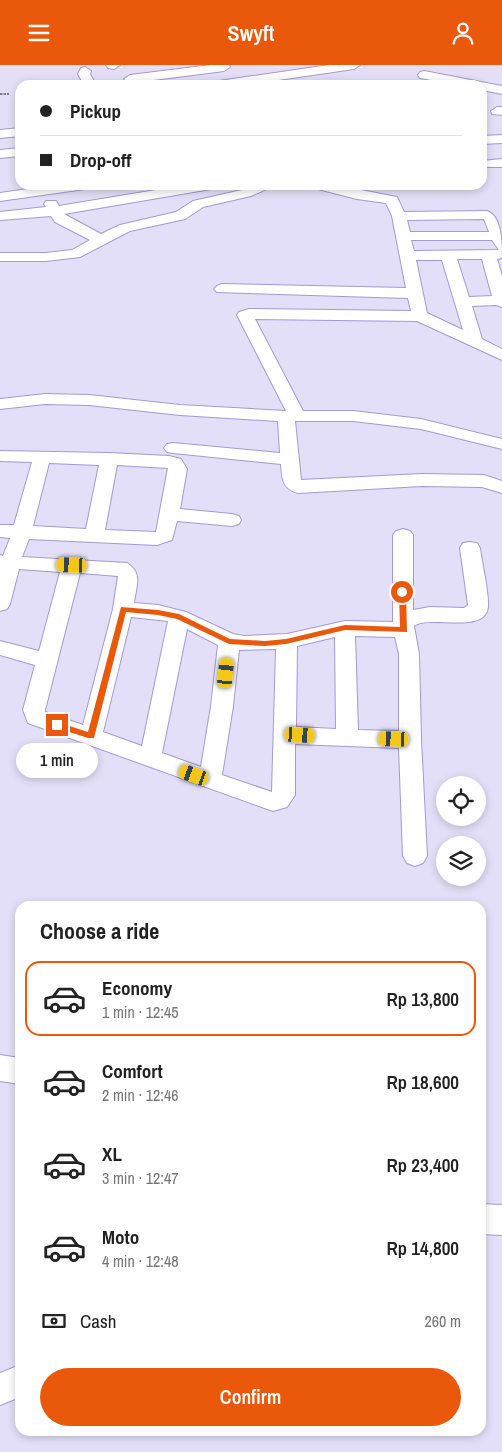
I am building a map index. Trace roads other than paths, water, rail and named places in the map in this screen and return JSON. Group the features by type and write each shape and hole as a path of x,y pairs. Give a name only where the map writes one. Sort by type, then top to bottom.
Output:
{"street":[{"path":"123,65 131,80"},
{"path":"267,65 279,80"},
{"path":"285,80 354,65"},
{"path":"144,80 224,66 234,80"},
{"path":"85,71 84,74 87,80"},
{"path":"419,74 440,80"},
{"path":"487,87 502,90"},
{"path":"0,134 15,134"},
{"path":"487,140 502,139"},
{"path":"0,155 15,153"},
{"path":"487,163 502,163"},
{"path":"0,197 33,190"},
{"path":"44,190 60,219 100,240"},
{"path":"0,216 54,211 181,190"},
{"path":"0,257 62,256 84,251 100,240 136,225 180,216 198,204 253,190"},
{"path":"338,190 357,195 389,199 394,203 400,216 420,317"},
{"path":"400,216 483,215 491,218 499,250 502,301 462,302"},
{"path":"404,236 499,250"},
{"path":"408,256 448,255 499,250"},
{"path":"448,255 475,342"},
{"path":"222,289 414,293"},
{"path":"304,292 308,314"},
{"path":"502,355 420,317 308,314 249,314 245,317 291,416 290,459 292,482 298,487 422,480 484,481 502,487"},
{"path":"0,403 45,399 89,400 180,410 393,419 422,424 502,444"},
{"path":"173,448 290,459"},
{"path":"0,456 175,463 178,469 165,535 160,539 94,536 12,550"},
{"path":"0,604 12,550 42,457"},
{"path":"94,536 108,459"},
{"path":"170,514 232,519"},
{"path":"0,531 12,550 72,565 126,570 129,578 124,609 91,736"},
{"path":"403,535 404,627 409,654 410,740 415,856"},
{"path":"404,627 407,619 421,614 463,615 476,609 478,605 470,549"},
{"path":"72,565 34,714 40,719 273,802 279,801 283,795 286,641"},
{"path":"124,609 158,612 179,617 229,641 265,644 345,628 404,627"},
{"path":"150,759 179,617"},
{"path":"345,628 347,738"},
{"path":"210,780 222,706 229,641"},
{"path":"0,648 46,661"},
{"path":"285,735 410,740"},
{"path":"0,1068 15,1070"},
{"path":"486,1219 502,1220"},
{"path":"0,1389 15,1383"}]}
